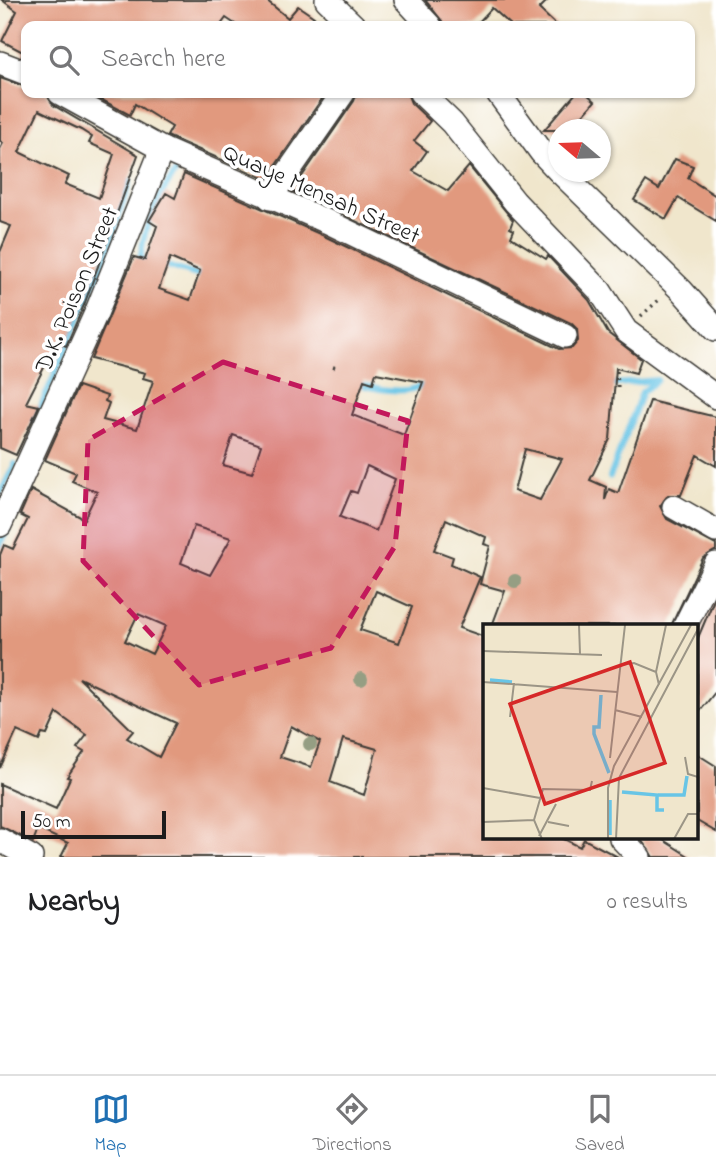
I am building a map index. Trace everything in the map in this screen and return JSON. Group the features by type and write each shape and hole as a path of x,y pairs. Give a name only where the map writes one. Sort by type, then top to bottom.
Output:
{"street":[{"path":"327,0 349,21"},
{"path":"406,0 425,21"},
{"path":"0,63 21,71"},
{"name":"Quaye Mensah Street","path":"69,98 162,149 328,222 565,336"},
{"path":"270,198 340,98"},
{"path":"426,98 452,123 515,202 600,290 626,331 716,397"},
{"path":"502,98 548,159"},
{"name":"D.K. Poison Street","path":"0,524 97,311 162,149"},
{"path":"570,182 681,290 716,329"},
{"path":"674,506 716,531"},
{"path":"686,624 716,564"},
{"path":"622,839 639,857"},
{"path":"0,840 30,857"}],"path":[{"path":"631,325 671,289"},
{"path":"333,367 339,369"},
{"path":"617,371 618,390"}],"highlighted area":[{"path":"223,362 408,421 395,546 331,648 199,685 83,561 88,440"}],"building":[{"path":"2,0 266,0 288,18 298,6 314,17 311,21 230,21 226,18 224,21 21,21 21,51 2,41 17,11"},
{"path":"425,0 548,0 539,9 552,21 506,21 492,8 480,21 442,21"},
{"path":"0,78 21,85 21,98 49,98 53,105 138,155 84,305 66,346 57,342 26,403 39,406 16,455 0,448 0,252 11,226 0,222 0,149 3,143 0,141","holes":["39,110 92,137 89,143 114,154 99,198 65,184 69,176 19,152"]},
{"path":"98,98 323,98 266,179 167,136 172,127 135,104 130,115"},
{"path":"355,98 409,98 430,121 414,141 427,151 413,171 448,191 469,166 513,220 510,228 514,230 511,237 546,259 548,256 589,300 608,333 641,359 636,373 616,368 610,439 590,480 606,487 605,500 609,489 618,493 650,401 716,417 716,466 697,455 681,495 668,495 660,506 667,519 716,545 716,550 703,558 672,624 493,624 505,591 480,584 490,546 484,544 486,537 446,519 434,550 453,557 451,564 480,577 459,628 483,636 483,839 564,839 580,847 584,839 618,857 61,857 68,843 38,829 33,842 0,826 0,784 56,809 70,778 67,777 84,752 77,748 87,735 57,713 47,735 42,734 39,741 17,731 0,768 0,555 4,545 13,549 28,519 20,515 31,490 84,519 97,492 72,481 76,473 45,460 78,386 107,396 105,401 109,403 103,420 137,429 153,381 143,378 145,373 91,359 134,257 145,260 157,226 149,221 166,193 175,198 184,174 322,235 559,349 572,348 578,341 577,329 571,323 292,191","holes":["170,258 200,271 190,300 159,289","376,373 423,382 404,435 352,415 364,380 373,383","233,435 261,445 252,473 223,465","525,449 562,459 540,500 514,491","367,466 395,479 376,531 340,517 351,491 357,493","194,526 231,538 210,575 181,563","376,591 412,607 399,643 360,630","138,614 166,626 152,654 125,641","79,678 176,723 159,757 127,738 133,731","291,726 320,742 311,767 280,757","343,739 377,749 364,795 330,782"]},
{"path":"572,98 592,98 595,101 579,119 554,119"},
{"path":"675,159 693,166 688,178 716,196 716,221 678,198 666,219 634,200 646,181 659,189"},
{"path":"716,595 716,691 698,714 698,638"},
{"path":"698,755 716,766 716,832 698,822"},
{"path":"641,839 662,839 690,857 653,857"}],"waterway":[{"path":"140,260 152,213 177,170"},
{"path":"34,422 107,255 130,181"},
{"path":"141,258 206,278"},
{"path":"111,304 126,280"},
{"path":"606,385 657,380"},
{"path":"610,477 642,392 656,381"},
{"path":"355,383 395,390 430,386"},
{"path":"0,494 15,464"},
{"path":"0,545 7,530"}]}
